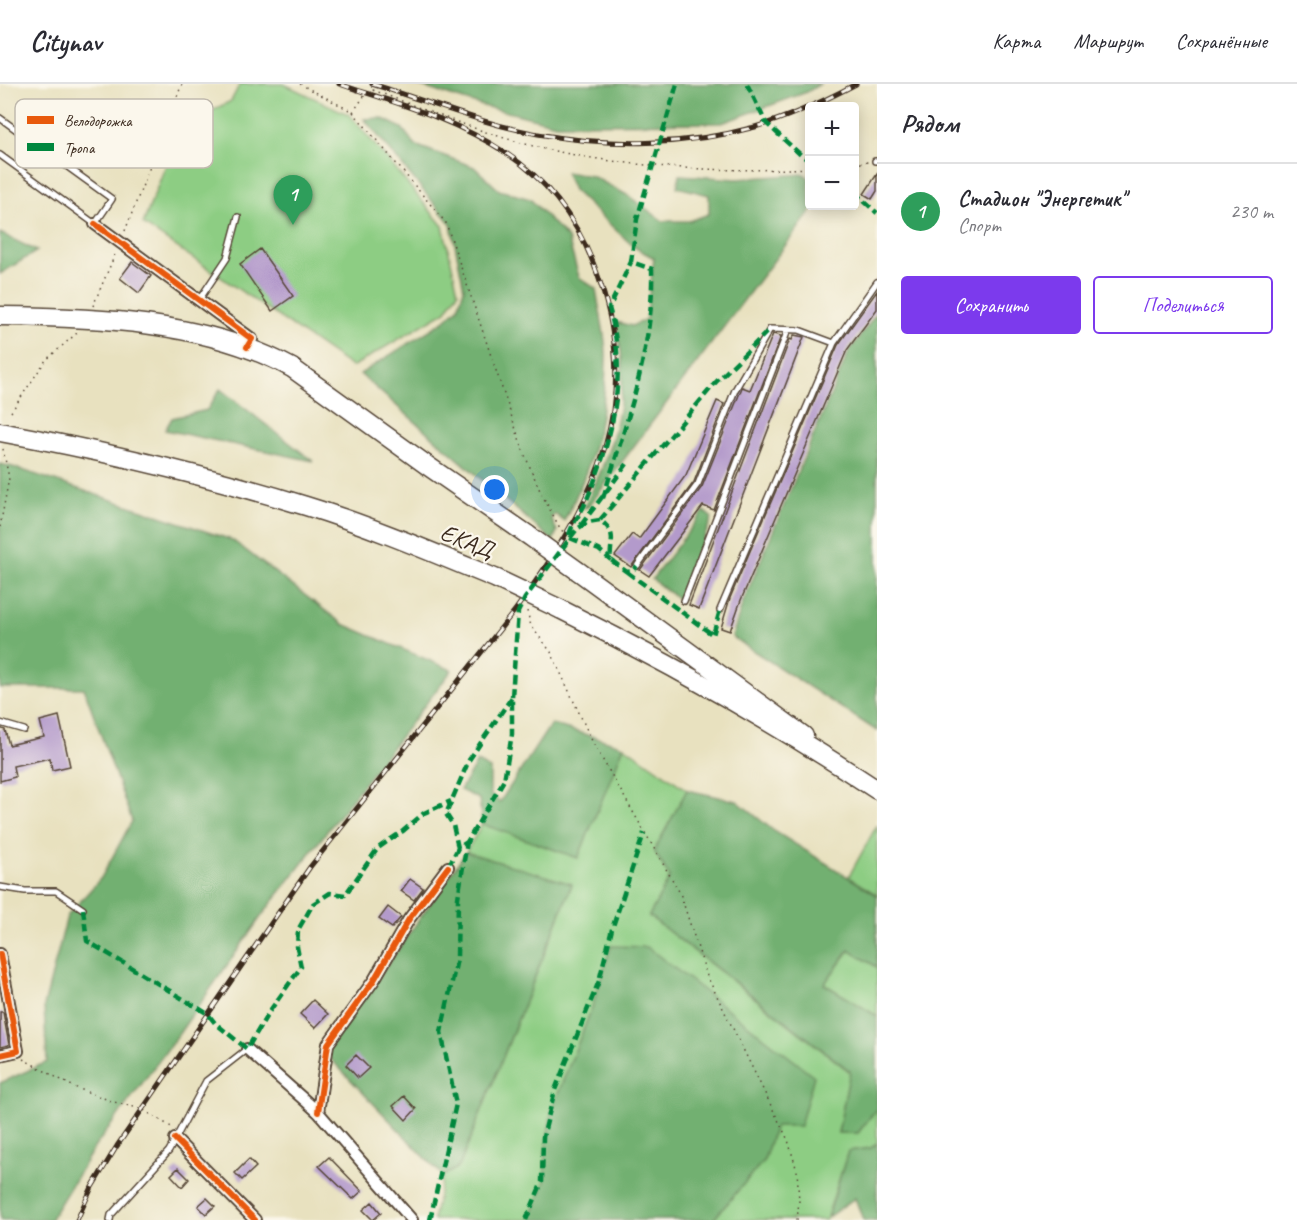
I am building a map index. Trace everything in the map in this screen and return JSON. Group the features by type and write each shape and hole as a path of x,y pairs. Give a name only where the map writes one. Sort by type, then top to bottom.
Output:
{"main road":[{"path":"0,316 87,320 174,329 247,347 292,368 528,535 780,718 843,768"},
{"name":"ЕКАД","path":"2,440 71,445 188,473 307,506 419,547 497,579 560,609 694,679 877,790"}],"street":[{"path":"95,224 252,339 247,347"},
{"path":"318,1112 328,1044 374,980 409,920 448,867"},
{"path":"0,954 18,1051 0,1054"},
{"path":"248,1049 318,1112 412,1220"},
{"path":"175,1139 255,1220"}],"lane":[{"path":"0,118 15,129"},
{"path":"0,155 15,166"},
{"path":"18,168 95,224 112,199 69,168"},
{"path":"199,300 227,258 238,217"},
{"path":"720,610 834,344 877,282"},
{"path":"637,566 698,484 735,390 770,329 800,330 834,344"},
{"path":"684,601 788,330"},
{"path":"0,723 24,730"},
{"path":"0,887 25,891 56,891 83,909"},
{"path":"110,1220 111,1215 170,1151 207,1081 248,1049"}],"path":[{"path":"176,99 182,84"},
{"path":"300,84 353,112 446,223 524,453 541,493 561,530 567,534 567,542"},
{"path":"353,112 364,95 369,94 380,84"},
{"path":"374,90 465,126 571,154 692,168 756,171 805,168"},
{"path":"859,163 876,161"},
{"path":"11,412 46,360 87,320 149,168"},
{"path":"0,527 9,478 2,440"},
{"path":"526,605 531,626 551,652 593,743 680,893 708,976 788,1140 796,1171 797,1220"},
{"path":"18,1051 25,1061 74,1087 152,1114 174,1129 175,1139"}],"green space":[{"path":"240,84 284,84 350,115 443,226 458,292 446,311 352,367 143,224 165,168 213,168 213,110 231,101"},
{"path":"413,84 820,84 807,92 722,123 556,124 483,106"},
{"path":"381,118 402,128 415,145 474,167 499,190 530,199 568,239 579,277 596,289 606,353 601,418 583,481 564,521 555,514 551,518 557,531 553,541 360,374 444,321 458,308 464,289 451,224 364,119"},
{"path":"565,172 592,176 627,195 663,221 689,221 709,214 709,195 677,187 680,175 737,179 804,174 805,210 812,210 588,507 584,508 600,474 617,420 622,383 622,359 616,322 632,326 646,319 654,258 634,247 573,190"},
{"path":"0,233 37,251 0,274"},
{"path":"877,313 877,731 732,637 743,602 849,351"},
{"path":"220,389 313,461 165,430 172,418 207,410"},
{"path":"0,464 232,540 343,624 452,670 263,914 178,1035 94,1148 50,1220 0,1220 0,1083 47,1062 44,1006 67,916 101,878 132,821 84,688 0,688"},
{"path":"704,511 712,518 679,600 652,579"},
{"path":"551,724 624,746 578,858 482,824 479,799 460,790 477,762 490,769 490,794 500,802"},
{"path":"624,746 687,790 654,851 670,877 649,916 850,1072 838,1133 858,1133 877,1108 877,1143 871,1148 848,1152 826,1220 713,1220 764,1160 775,1126 611,946 592,1008 552,1109 545,1154 545,1181 530,1220 433,1220 443,1176 459,1167 572,885 466,852 482,824 578,858"},
{"path":"687,790 737,801 774,831 877,895 877,967 849,950 824,984 877,1016 877,1108 858,1133 838,1133 850,1071 649,916 670,877 654,851"},
{"path":"877,825 877,895 848,878"},
{"path":"466,852 572,884 459,1167 443,1176 321,1049 379,977"},
{"path":"611,946 647,947 814,1076 800,1126 775,1126 764,1160 713,1220 530,1220 545,1181 545,1154 552,1109 592,1008"},
{"path":"850,950 877,967 877,1016 824,984"},
{"path":"877,1143 877,1220 863,1220 855,1198 828,1217 848,1151 871,1148"}],"building":[{"path":"877,174 877,191 872,199 864,194"},
{"path":"260,249 293,296 272,311 240,264"},
{"path":"132,262 151,276 139,293 120,278"},
{"path":"877,291 877,309 847,350 730,631 721,628 730,598 838,345"},
{"path":"773,334 781,336 714,510 703,506 649,576 640,570 702,487 742,387 750,390"},
{"path":"794,335 804,337 699,609 689,605 790,339 792,340"},
{"path":"717,401 724,404 694,482 631,567 615,556 632,534 639,539 686,475"},
{"path":"59,716 70,766 52,770 50,758 13,766 15,777 0,781 0,728 5,730 9,745 44,737 40,721"},
{"path":"410,879 423,888 414,900 401,891"},
{"path":"388,907 401,917 392,928 379,919"},
{"path":"313,1000 328,1014 315,1028 300,1014"},
{"path":"0,1012 3,1012 9,1045 0,1047"},
{"path":"356,1055 369,1068 358,1078 346,1065"},
{"path":"404,1096 416,1109 406,1120 393,1106"},
{"path":"329,1157 362,1191 353,1199 319,1166"},
{"path":"249,1159 256,1167 242,1180 235,1173"},
{"path":"178,1168 189,1179 182,1187 171,1175"},
{"path":"207,1198 215,1206 206,1214 198,1206"},
{"path":"372,1202 381,1213 373,1220 363,1210"}],"railway":[{"path":"77,1220 92,1187 117,1146 310,867 516,609 569,528 590,488 605,447 614,405 615,361 609,315 587,248 559,202 535,175 487,141 446,121 339,84"},
{"path":"372,84 517,130 565,138 620,143 702,138 755,127 807,108 856,84"}],"marked path":[{"path":"603,498 637,385 648,328 652,269 631,262 637,219 677,84"},
{"path":"747,84 766,123 805,158"},
{"path":"859,197 877,213"},
{"path":"569,535 594,482 609,434 617,384 615,333 609,308 631,262"},
{"path":"600,520 716,382 770,329"},
{"path":"581,525 627,464"},
{"path":"448,867 458,848 467,842 504,780 512,734 512,697 518,612 525,598 577,529 588,522 600,520 606,525 612,539 611,560 627,572 637,566"},
{"path":"570,538 599,550 611,560"},
{"path":"627,572 713,635 720,610"},
{"path":"458,848 453,825 446,814 469,760 512,697"},
{"path":"83,909 87,941 208,1014 215,1023 247,1049 269,1012 301,967 297,947 298,930 313,904 330,893 345,895 378,848 424,813 451,801"},
{"path":"526,1220 542,1182 543,1137 555,1090 599,981 612,929 644,833"},
{"path":"430,1220 456,1104 441,1032 457,959 458,898 467,842"}],"cycle path":[{"path":"95,224 252,339 247,347"},
{"path":"318,1112 328,1044 374,980 409,919 448,867"},
{"path":"0,954 18,1051 0,1055"},
{"path":"175,1139 255,1220"}],"place":[{"name":"Стадион \"Энергетик\"","path":"293,225"}]}
